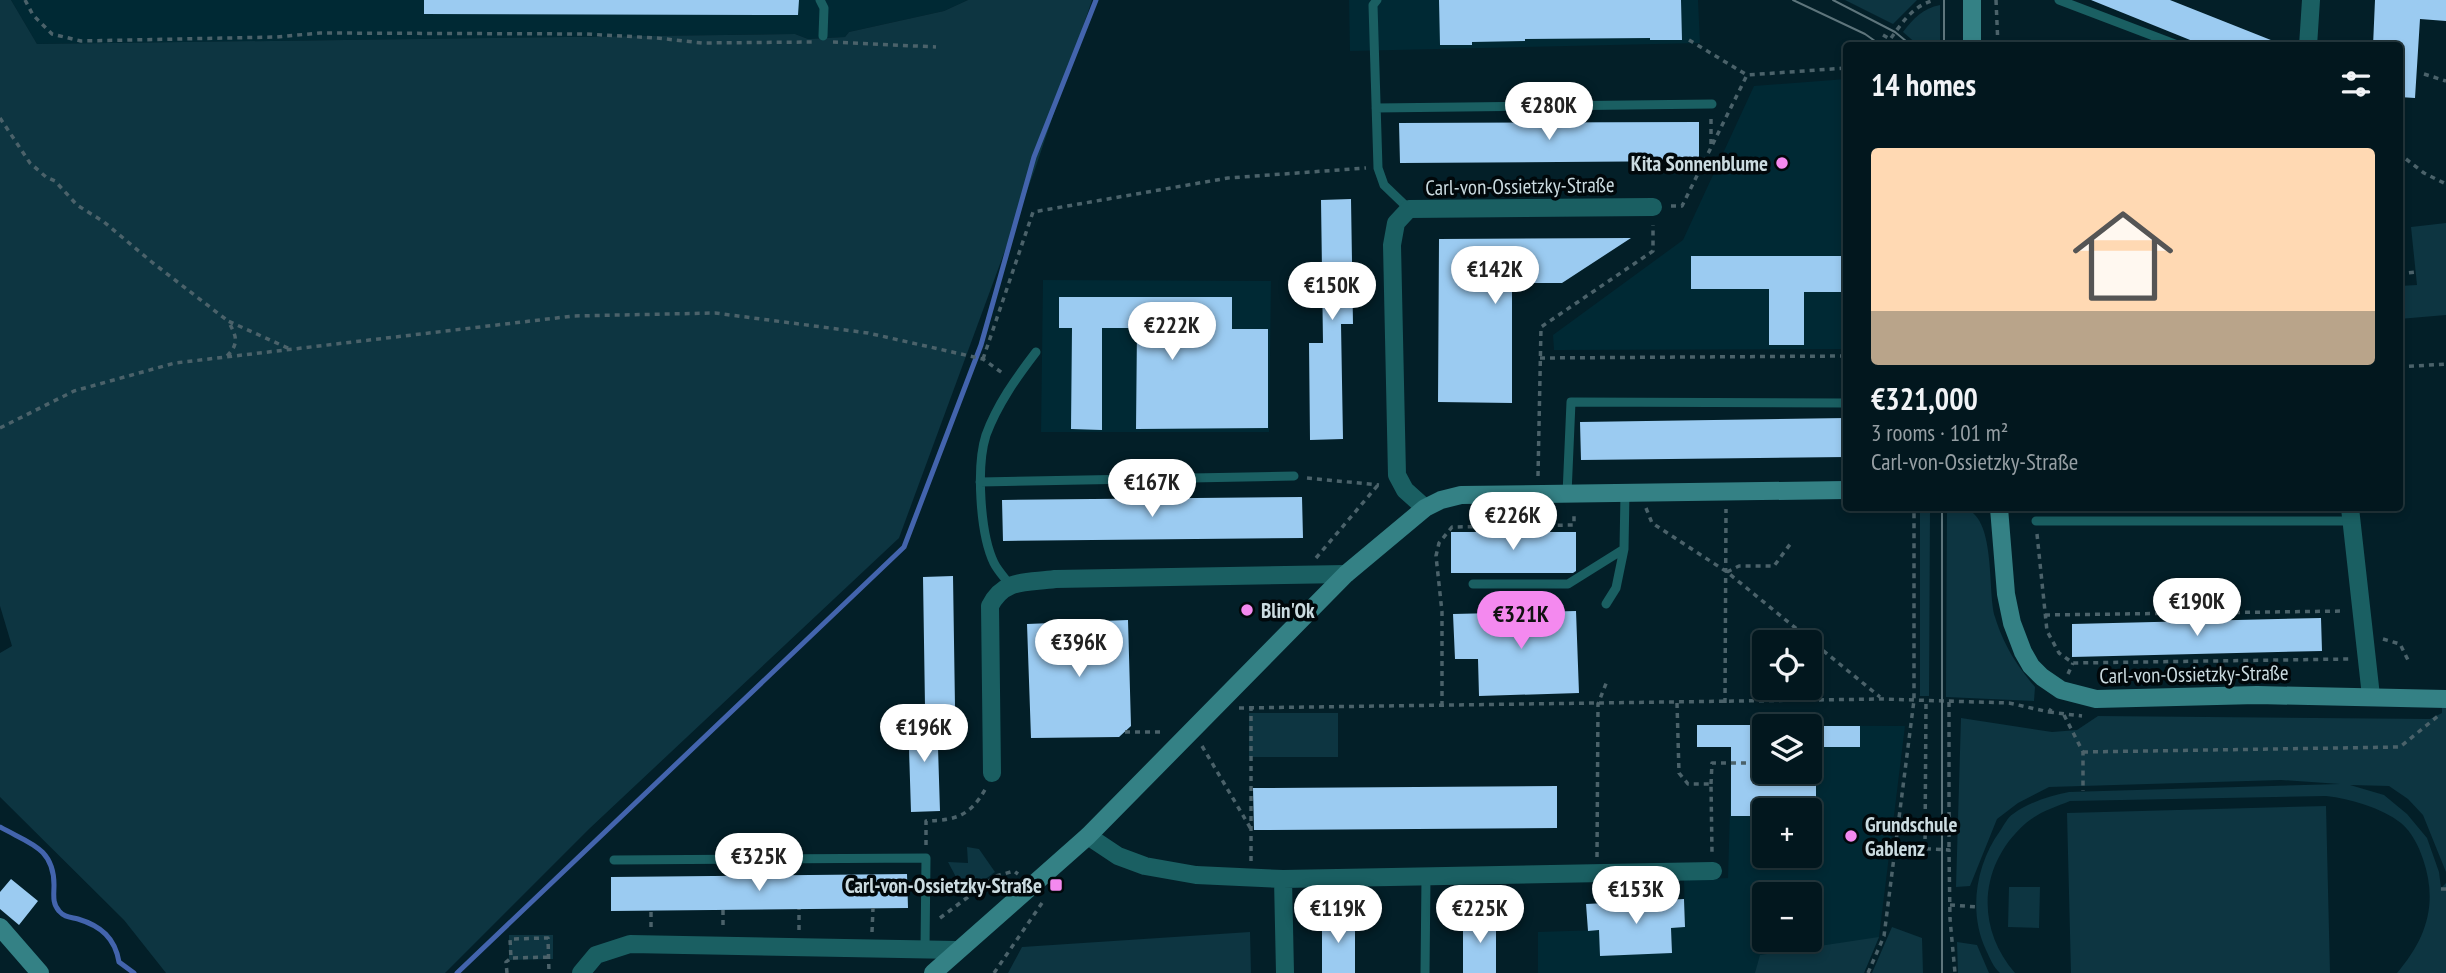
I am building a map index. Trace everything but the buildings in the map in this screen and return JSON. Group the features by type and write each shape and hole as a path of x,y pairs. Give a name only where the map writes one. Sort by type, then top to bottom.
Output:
{"street":[{"path":"1972,0 1972,42"},
{"path":"2308,42 2311,0"},
{"name":"Carl-von-Ossietzky-Straße","path":"1397,475 1392,245 1396,223 1409,209 1653,207"},
{"path":"1397,475 1405,490 1425,508"},
{"path":"933,973 1087,836 1346,574 1425,508 1461,495 1538,494 1571,501 1634,501 1726,492 1843,491"},
{"name":"Carl-von-Ossietzky-Straße","path":"1999,511 2006,594 2012,624 2031,666 2061,690 2096,699 2257,695 2371,696 2444,706"},
{"path":"2351,514 2371,696"},
{"path":"992,774 990,606 997,592 1010,585 1055,579 1346,574"},
{"path":"1087,836 1118,856 1145,866 1196,875 1283,879 1713,871"},
{"path":"1283,879 1284,973"},
{"path":"0,927 40,973"},
{"path":"582,973 596,956 630,944 956,950"}],"lane":[{"path":"820,0 824,8 823,36"},
{"path":"1377,0 1373,5 1378,167 1384,185 1409,209"},
{"path":"2059,0 2169,42"},
{"path":"1376,108 1712,104"},
{"path":"1010,585 994,563 982,518 979,471 986,437 1003,398 1036,352"},
{"path":"1571,501 1571,402 1843,402"},
{"path":"980,482 1294,476"},
{"path":"1606,604 1616,588 1634,501"},
{"path":"2036,521 2351,514"},
{"path":"1472,584 1568,584 1624,549"},
{"path":"614,860 926,858 925,949"},
{"path":"1425,973 1426,876"}],"path":[{"path":"25,0 33,15 52,34 81,41 276,37 320,33 586,34 702,43 822,42 936,47"},
{"path":"1888,42 1912,11 1924,2 1935,0"},
{"path":"1996,0 1998,42"},
{"path":"1883,35 1890,39"},
{"path":"1689,40 1747,75 1843,68"},
{"path":"2424,74 2446,81"},
{"path":"1538,494 1541,327 1653,251 1653,207 1682,206 1747,75"},
{"path":"1711,147 1712,104"},
{"path":"0,118 30,163 55,181 77,205 104,222 229,321 292,350"},
{"path":"2406,159 2424,173 2446,184"},
{"path":"983,359 1033,212 1228,178 1378,167"},
{"path":"2403,274 2416,272"},
{"path":"0,428 74,391 175,363 573,316 715,313 868,332 983,359 1014,382"},
{"path":"226,358 235,349 237,337 229,321"},
{"path":"1540,358 1843,356"},
{"path":"2403,367 2446,364"},
{"path":"1301,576 1378,485 1397,475"},
{"path":"1294,476 1378,485"},
{"path":"1725,703 1726,492"},
{"path":"1442,706 1442,612 1436,556 1443,535 1452,527 1574,525 1571,501"},
{"path":"1634,501 1652,523 1727,572 1882,699"},
{"path":"1868,973 1884,936 1914,701 1914,511"},
{"path":"2036,521 2047,631 2059,653 2073,663 2367,659"},
{"path":"1727,572 1739,566 1773,566 1791,543"},
{"path":"2044,615 2361,610"},
{"path":"2364,634 2400,644 2408,660"},
{"path":"1216,708 1882,699 2009,703 2049,712 2073,663"},
{"path":"1597,873 1598,704 1607,681"},
{"path":"1925,849 1926,701"},
{"path":"1949,702 1950,905 1955,973"},
{"path":"1678,703 1679,773 1688,784 1712,784"},
{"path":"2083,752 2400,747 2444,706"},
{"path":"1250,877 1251,708"},
{"path":"2064,715 2083,752 2084,791"},
{"path":"1125,732 1193,731 1251,829"},
{"path":"1713,871 1712,763 1752,763"},
{"path":"926,858 926,821 956,819 967,813 979,800 992,774"},
{"path":"1895,847 1949,850"},
{"path":"925,929 996,877 1014,870 1031,885 1043,901 994,973"},
{"path":"1950,905 1977,907"},
{"path":"872,934 873,908"},
{"path":"799,909 799,935"},
{"path":"723,910 724,935"},
{"path":"651,911 651,936"},
{"path":"511,958 510,939 548,938 549,973"},
{"path":"506,973 506,961 511,958 548,957"}],"shaded area":[{"path":"0,0 11,0 37,44 795,34 808,39 845,37 849,32 944,11 968,0 1092,0 1035,169 899,538 589,829 445,973 166,973 124,920 0,797 0,653 12,646 0,606"},
{"path":"11,0 968,0 944,11 849,32 845,37 808,39 795,34 37,44"},
{"path":"1349,0 1698,0 1700,43 1350,51"},
{"path":"1845,0 1917,0 1893,24"},
{"path":"1940,5 1940,42 1915,42 1903,32 1928,9"},
{"name":"Kita Sonnenblume","path":"1843,79 1843,349 1554,350 1553,335 1683,240 1754,86"},
{"path":"2446,223 2446,315 2403,319 2403,286 2417,285 2411,227"},
{"path":"1043,280 1271,281 1269,432 1041,432"},
{"path":"1920,511 1930,511 1929,696 1920,696"},
{"path":"1947,511 1968,511 1981,524 1986,539 1995,617 2011,654 2035,687 2034,701 1946,697"},
{"path":"2442,699 2446,699 2446,872 2423,815 2408,799 2389,786 2350,785 2384,795 2407,814 2427,838 2439,872 2441,888 2446,883 2446,973 2397,973 2416,947 2427,919 2429,905 2427,875 2412,835 2401,823 2384,812 2326,796 2070,801 2042,813 2026,823 2010,839 1991,876 1988,896 1993,936 2015,973 2000,973 1986,950 1977,920 1980,873 1992,844 2006,821 2026,806 2069,792 2340,784 2281,780 2049,787 2018,803 1997,819 1970,886 1956,887 1961,718 2052,732 2077,730 2098,716 2430,719 2442,713"},
{"path":"1249,713 1338,713 1338,757 1249,757"},
{"name":"Grundschule Gablenz","path":"1697,725 1752,725 1752,747 1697,747"},
{"name":"Grundschule Gablenz","path":"1822,726 1905,726 1879,937 1864,973 1538,973 1538,932 1599,930 1601,956 1672,952 1671,928 1685,927 1684,880 1728,878 1731,775 1752,774 1752,784 1822,784"},
{"path":"2326,806 2330,973 2071,973 2067,813"},
{"path":"967,847 979,849 995,872 965,894 948,862 968,863"},
{"path":"2009,887 2040,887 2039,928 2008,927"},
{"path":"1892,927 1922,938 1923,973 1872,973"},
{"path":"1250,932 1251,973 1008,973 1022,947"},
{"path":"509,935 553,935 553,959 509,960"},
{"path":"1879,937 1864,973 1755,973 1760,955 1822,952 1822,946"},
{"path":"1957,942 1977,945 1989,973 1958,973"}],"waterway":[{"path":"457,973 904,547 981,345 1034,157 1096,0"},
{"path":"0,827 29,842 44,854 53,872 54,902 59,911 65,916 100,929 114,946 119,962 134,973"}],"tram line":[{"path":"1793,0 1876,42"},
{"path":"1833,0 1895,32 1907,42"},
{"path":"1944,0 1944,42"},
{"path":"1942,511 1942,973"}],"place":[{"name":"Kita Sonnenblume","path":"1782,163"},
{"name":"Blin'Ok","path":"1247,610"},
{"name":"Grundschule Gablenz","path":"1851,836"},
{"name":"Carl-von-Ossietzky-Straße","path":"1056,885"}]}
